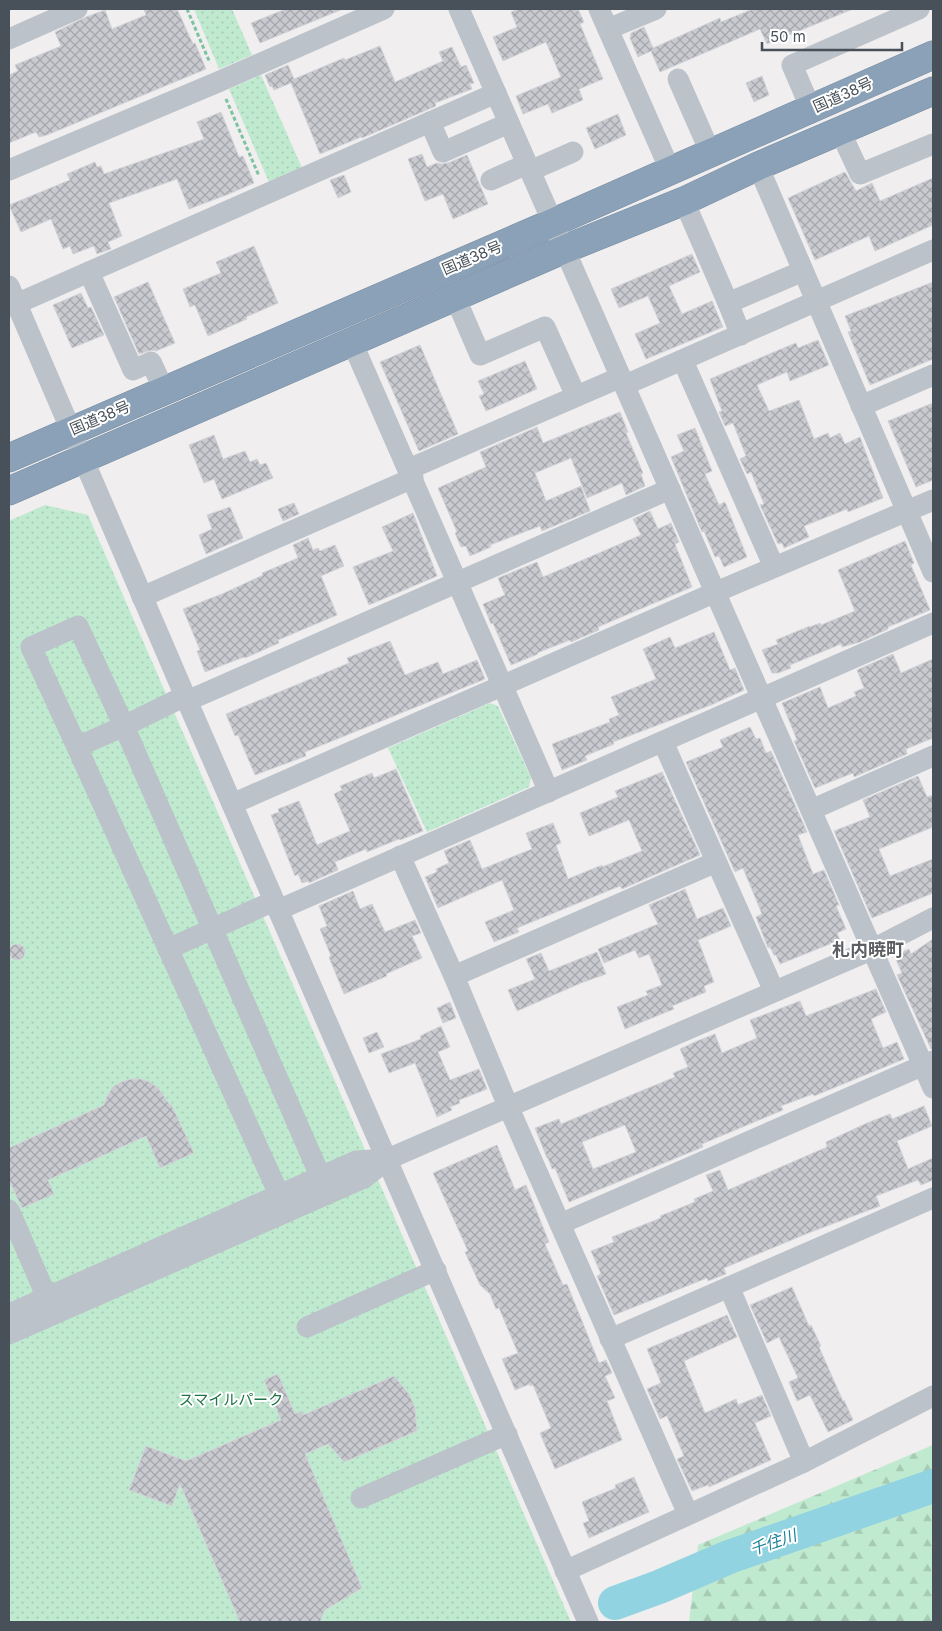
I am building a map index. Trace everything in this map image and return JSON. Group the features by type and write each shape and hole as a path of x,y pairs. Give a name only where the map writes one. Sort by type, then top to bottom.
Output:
{"highway":[{"name":"国道38号","path":"9,458 552,224 933,55"},
{"name":"国道38号","path":"9,491 565,249 684,201 758,166 933,91"}],"street":[{"path":"9,39 77,9"},
{"path":"9,170 218,82 384,9"},
{"path":"459,9 811,810 873,949 929,1064 933,1088"},
{"path":"600,9 671,172"},
{"path":"608,29 656,9"},
{"path":"811,109 792,65 919,9"},
{"path":"678,79 711,154"},
{"path":"496,93 89,272 12,295 588,1622"},
{"path":"430,122 443,152 509,123"},
{"path":"840,131 860,174 933,144"},
{"path":"491,180 573,152"},
{"path":"758,166 933,572"},
{"path":"684,201 741,335"},
{"path":"142,597 576,396 683,361 933,250"},
{"path":"728,302 803,271"},
{"path":"89,272 133,370 151,362 164,390"},
{"path":"455,297 480,355 544,327 576,396"},
{"path":"352,342 549,792"},
{"path":"683,361 774,568"},
{"path":"862,406 933,374"},
{"path":"77,747 670,489"},
{"path":"232,804 716,592 933,500"},
{"path":"168,949 213,929 400,856 933,623"},
{"path":"283,1203 31,647 78,626 124,726 324,1185"},
{"path":"664,742 774,991"},
{"path":"811,810 933,756"},
{"path":"400,856 688,1514"},
{"path":"454,976 716,862"},
{"path":"9,1334 51,1306 324,1185 364,1178 388,1159 873,949 933,918"},
{"path":"560,1224 929,1064"},
{"path":"610,1339 933,1198"},
{"path":"9,1210 51,1306"},
{"path":"307,1327 436,1270"},
{"path":"728,1287 804,1462"},
{"path":"9,1314 51,1306"},
{"path":"565,1571 804,1462 933,1396"},
{"path":"361,1498 507,1434"}],"green space":[{"path":"194,9 232,9 252,55 219,69"},
{"path":"261,75 302,168 269,182 229,89"},
{"name":"スマイルパーク","path":"45,505 88,515 571,1622 9,1622 9,521"},
{"path":"490,703 498,706 531,778 529,787 427,832 388,748"},
{"path":"933,1445 933,1622 864,1622 861,1620 854,1622 689,1622 698,1545"}],"building":[{"path":"144,9 177,9 206,69 47,135 39,137 36,132 9,143 9,75 18,71 15,65 61,46 55,32 86,17 105,10 112,29 146,15"},
{"path":"286,9 343,9 260,43 251,23"},
{"path":"519,9 578,9 584,22 580,24 603,79 579,89 583,100 552,113 548,104 523,114 516,96 561,77 546,42 503,61 493,37 517,27 511,12"},
{"path":"753,9 853,9 767,44 760,29 660,72 651,51 638,57 630,38 631,33 644,27 653,48 720,18 721,22"},
{"path":"380,46 395,82 443,61 439,52 452,47 461,67 466,65 474,83 470,84 472,89 435,103 436,106 362,138 320,154 291,83 274,90 272,86 270,87 265,75 288,65 294,79 344,58 345,60"},
{"path":"762,76 769,95 754,102 746,83"},
{"path":"221,112 239,157 243,156 254,183 189,209 177,179 109,203 122,236 108,242 111,249 97,254 94,246 73,254 70,246 63,249 51,219 21,232 9,205 70,180 67,174 95,162 97,167 101,166 104,174 204,139 197,122"},
{"path":"618,114 626,135 595,149 586,128"},
{"path":"422,154 427,167 437,163 448,163 467,155 488,204 453,219 443,194 425,201 408,159"},
{"path":"845,172 856,191 872,183 880,201 933,178 933,225 875,251 869,236 815,260 788,198"},
{"path":"344,175 351,192 338,198 330,180"},
{"path":"254,246 278,303 208,336 195,305 190,307 183,289 221,273 216,262"},
{"path":"692,254 700,272 669,286 682,314 712,301 723,327 646,359 635,334 660,323 648,296 619,308 611,289"},
{"path":"148,282 175,343 156,351 152,350 139,354 114,297"},
{"path":"933,282 933,359 870,385 848,332 851,331 845,316"},
{"path":"81,293 88,308 91,307 104,335 72,348 53,305"},
{"path":"818,340 829,365 790,381 787,372 757,385 769,411 799,400 814,439 828,433 830,438 840,433 845,444 860,437 883,498 848,512 847,509 804,526 809,537 784,548 782,543 778,544 760,505 764,504 751,472 747,474 740,459 746,456 733,423 725,426 719,412 722,411 710,379 796,343 798,348"},
{"path":"420,345 458,434 419,451 380,362"},
{"path":"525,361 537,389 486,411 479,396 484,394 478,381"},
{"path":"933,403 933,480 916,487 888,421"},
{"path":"620,412 628,432 626,433 643,473 641,474 645,486 626,495 622,483 587,498 571,458 535,473 546,501 581,486 590,511 542,531 540,526 490,545 491,547 470,556 466,546 461,547 455,533 457,532 438,488 486,467 480,452 537,427 543,443"},
{"path":"695,428 712,471 705,474 719,505 725,502 747,557 724,567 719,556 715,557 704,531 702,532 671,457 684,451 677,435"},
{"path":"214,435 223,459 245,451 250,462 257,459 260,465 266,463 273,478 222,499 214,479 204,483 189,445"},
{"path":"294,503 299,514 283,521 278,509"},
{"path":"230,507 243,538 206,554 199,535 212,529 207,515"},
{"path":"650,511 658,529 671,523 679,542 675,544 692,587 598,627 599,630 571,642 570,640 537,653 511,665 483,604 505,595 498,578 537,562 543,577 641,535 633,519"},
{"path":"413,513 437,576 369,605 353,567 393,551 382,527"},
{"path":"308,538 313,550 318,548 320,551 335,545 344,566 321,576 337,615 278,640 279,643 245,658 205,672 197,651 200,650 183,609 222,594 263,575 262,573 298,558 293,545"},
{"path":"905,541 914,563 911,565 930,610 888,627 888,629 860,642 842,647 841,644 790,665 791,668 778,673 772,673 762,650 778,644 776,640 855,611 838,570"},
{"path":"714,632 730,670 735,668 744,690 711,705 613,742 614,744 585,756 587,760 562,770 552,744 610,722 609,719 619,715 611,697 656,679 643,649 670,637 675,648"},
{"path":"390,641 405,675 438,662 443,674 477,660 485,679 305,752 306,756 255,775 238,735 235,736 226,714 349,663 347,658"},
{"path":"893,654 901,673 933,659 933,738 906,749 907,754 854,777 853,773 815,788 794,741 797,740 782,703 820,687 828,708 856,696 854,692 864,688 857,670"},
{"path":"750,727 756,739 760,738 766,753 771,751 807,832 798,835 813,874 824,870 839,905 836,906 846,929 837,933 840,940 780,964 770,947 768,948 756,917 762,914 743,868 735,872 686,762 723,747 720,740"},
{"path":"396,769 423,831 367,852 366,849 335,862 338,870 309,883 309,881 302,883 298,874 295,876 271,815 279,812 278,809 299,801 317,845 350,831 334,794 342,790 340,786 372,773 374,778"},
{"path":"662,772 700,855 622,889 620,886 517,928 519,932 494,942 485,922 514,910 502,880 438,908 425,877 437,872 436,869 449,863 444,851 470,840 482,869 532,849 526,833 553,823 561,843 556,845 568,879 642,851 629,820 589,836 580,813 618,797 615,791"},
{"path":"918,776 927,797 933,795 933,827 879,849 890,876 933,859 933,893 872,918 834,831 870,817 863,800"},
{"path":"685,889 697,919 723,908 731,926 698,940 714,982 704,986 706,992 672,1006 674,1009 625,1029 617,1007 648,995 646,991 662,985 649,954 639,958 635,950 604,963 598,949 658,924 649,905"},
{"path":"353,891 360,909 372,904 385,932 415,920 421,933 412,936 422,958 386,974 387,976 344,994 320,929 327,926 319,906"},
{"path":"933,939 933,1049 931,1049 897,975 902,973 894,955 909,949 911,954"},
{"path":"17,944 23,946 25,952 23,958 17,960 11,958 9,952 11,946"},
{"path":"597,952 606,974 517,1011 508,990 535,979 526,959 541,953 549,971"},
{"path":"876,989 886,1012 871,1019 883,1048 897,1042 904,1059 814,1096 813,1094 781,1106 783,1110 702,1144 703,1147 569,1202 555,1168 552,1169 535,1128 559,1119 561,1124 675,1077 673,1073 688,1067 680,1049 697,1041 715,1034 722,1053 757,1038 750,1020 800,1001 806,1016","holes":["625,1125 636,1152 593,1169 582,1142"]},
{"path":"450,1002 456,1018 443,1023 437,1008"},
{"path":"441,1026 450,1047 438,1052 450,1080 479,1069 487,1089 459,1100 460,1103 450,1107 452,1110 437,1117 415,1063 389,1073 381,1054 421,1039 420,1036"},
{"path":"377,1032 384,1047 369,1053 363,1038"},
{"path":"131,1079 141,1079 150,1082 158,1088 171,1104 194,1153 160,1168 146,1136 48,1180 54,1194 22,1208 9,1180 9,1148 104,1105 113,1087"},
{"path":"924,1106 932,1126 897,1141 908,1169 933,1158 933,1180 921,1185 918,1180 876,1196 880,1206 724,1268 726,1274 708,1281 707,1278 614,1315 597,1276 601,1274 591,1251 614,1242 612,1237 661,1218 660,1216 695,1202 694,1199 713,1191 706,1175 720,1170 728,1190 827,1147 826,1142 867,1123 890,1114 892,1119"},
{"path":"497,1145 515,1190 526,1185 549,1242 545,1244 563,1285 567,1284 599,1363 606,1360 612,1373 605,1376 615,1398 607,1401 622,1440 555,1469 540,1433 551,1428 533,1385 530,1386 530,1384 515,1390 502,1359 518,1353 499,1308 496,1309 490,1294 480,1285 465,1252 468,1251 433,1173"},
{"path":"792,1287 809,1326 811,1325 821,1346 819,1347 853,1420 828,1432 810,1395 797,1401 789,1382 798,1378 779,1337 767,1343 750,1305"},
{"path":"727,1315 737,1337 684,1361 705,1413 736,1399 738,1405 762,1395 771,1416 755,1423 771,1460 709,1487 708,1485 692,1491 677,1459 684,1456 667,1416 660,1419 647,1389 661,1383 647,1349"},
{"path":"278,1374 295,1414 301,1411 303,1415 394,1376 409,1394 415,1408 417,1431 344,1462 328,1444 305,1454 362,1588 325,1610 320,1622 240,1622 180,1484 172,1506 129,1490 146,1446 186,1461 281,1420 264,1380"},
{"path":"634,1477 649,1512 589,1538 583,1523 589,1521 582,1502 616,1488 615,1485"}],"waterway":[{"name":"千住川","path":"615,1603 659,1587 729,1557 933,1486"}],"district":[{"name":"札内暁町","path":"868,950"}]}
